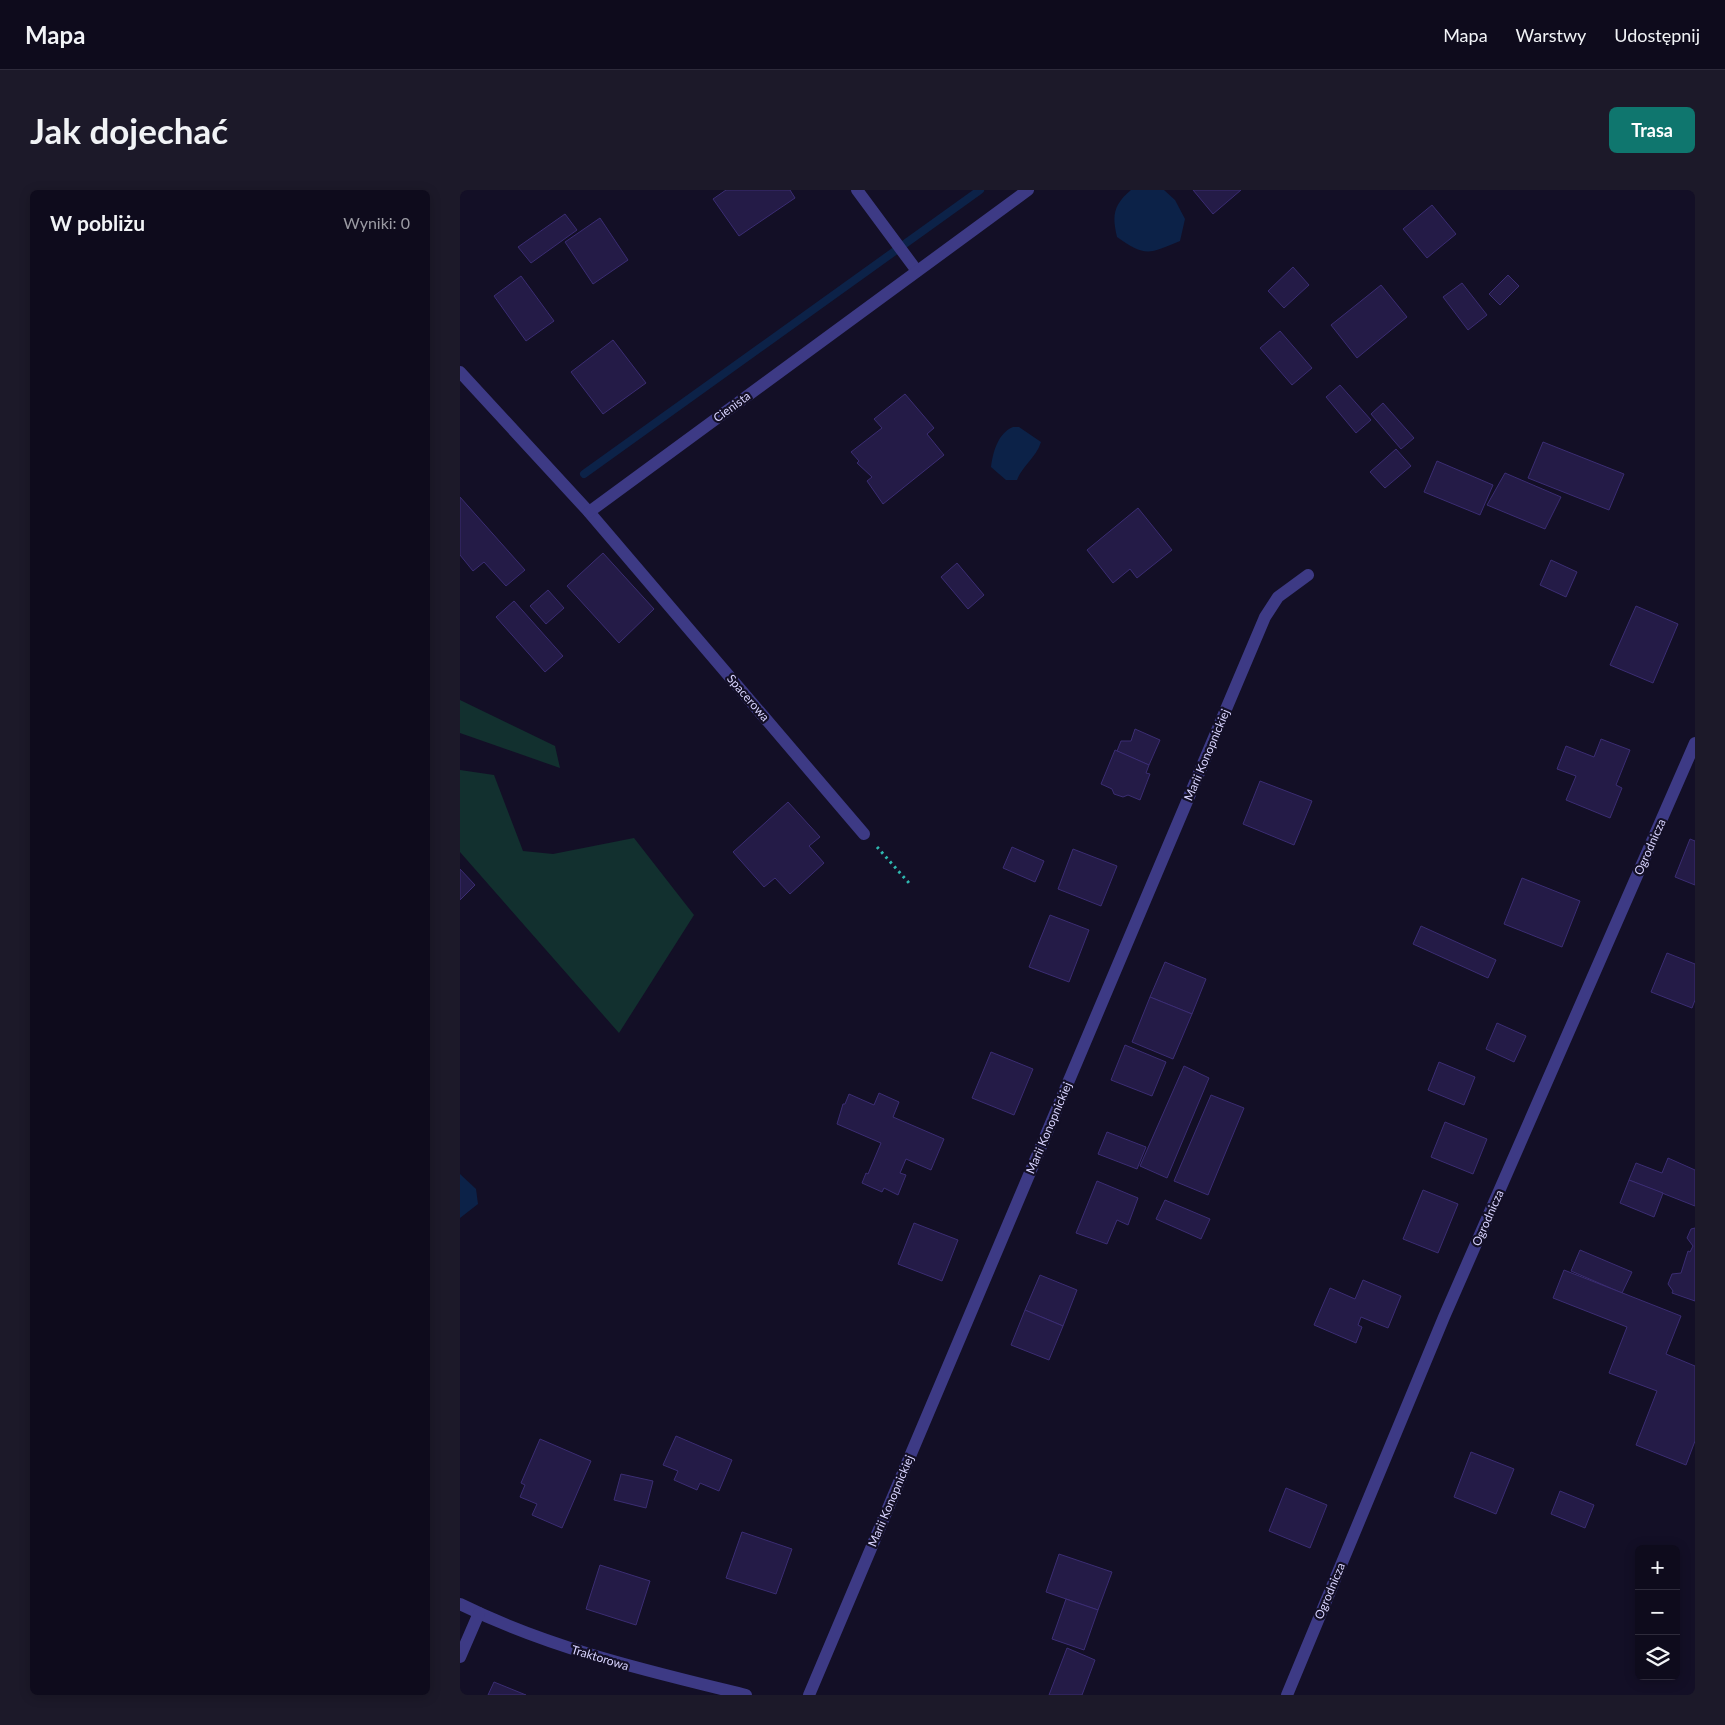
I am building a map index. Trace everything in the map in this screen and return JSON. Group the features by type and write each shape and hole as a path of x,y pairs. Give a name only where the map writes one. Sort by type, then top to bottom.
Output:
{"street":[{"path":"857,190 917,271"},
{"name":"Cienista","path":"589,512 1028,190"},
{"path":"460,372 589,512"},
{"name":"Spacerowa","path":"589,512 864,834"},
{"name":"Marii Konopnickiej","path":"809,1695 1265,617 1278,597 1308,575"},
{"name":"Ogrodnicza","path":"1286,1695 1444,1318 1695,743"},
{"name":"Traktorowa","path":"460,1604 577,1652 746,1695"},
{"path":"460,1657 479,1613"}],"path":[{"path":"864,834 909,883"}],"green space":[{"path":"460,700 555,746 560,768 460,733"},
{"path":"460,770 494,775 523,851 553,854 634,838 694,915 619,1033 460,852"}],"water":[{"path":"1131,190 1164,190 1175,200 1185,219 1180,241 1161,249 1147,251 1134,248 1117,237 1115,211 1125,195"},
{"path":"1013,427 1019,427 1041,442 1036,453 1022,470 1017,480 1006,480 991,467 993,455 1000,438"},
{"path":"460,1174 476,1189 478,1204 460,1218"}],"building":[{"path":"726,190 790,190 795,198 739,236 713,199"},
{"path":"1193,190 1241,190 1213,214"},
{"path":"1432,205 1456,234 1427,258 1403,229"},
{"path":"565,214 577,230 531,263 518,247"},
{"path":"600,218 628,260 593,284 565,242"},
{"path":"1293,267 1309,285 1284,308 1268,291"},
{"path":"1508,275 1519,286 1500,305 1489,294"},
{"path":"521,276 554,321 526,341 494,296"},
{"path":"1462,283 1487,315 1468,330 1443,297"},
{"path":"1381,285 1407,317 1357,358 1331,325"},
{"path":"1280,331 1312,368 1292,385 1260,348"},
{"path":"613,340 646,383 603,414 571,372"},
{"path":"1340,385 1371,420 1356,433 1326,397"},
{"path":"905,394 934,428 927,434 944,455 883,504 867,481 872,477 857,463 859,461 851,452 882,428 874,419"},
{"path":"1383,403 1414,438 1401,449 1371,414"},
{"path":"1543,442 1624,474 1609,510 1528,478"},
{"path":"1396,449 1411,466 1385,488 1370,472"},
{"path":"1437,461 1493,485 1480,515 1424,492"},
{"path":"1505,473 1561,497 1545,529 1487,505"},
{"path":"460,497 525,570 506,586 484,562 473,571 460,555"},
{"path":"1138,508 1172,550 1137,578 1130,569 1113,583 1087,550"},
{"path":"603,553 654,609 619,643 567,586"},
{"path":"1551,560 1577,572 1566,597 1540,585"},
{"path":"957,563 984,595 968,609 941,577"},
{"path":"548,590 564,608 546,624 530,606"},
{"path":"514,601 563,656 545,672 496,617"},
{"path":"1636,606 1678,624 1653,683 1610,665"},
{"path":"1135,729 1160,740 1149,765 1117,751 1121,741 1131,741"},
{"path":"1601,739 1630,750 1616,785 1622,788 1610,818 1566,800 1576,776 1557,769 1566,746 1594,757"},
{"path":"1115,750 1149,765 1146,773 1150,774 1140,800 1128,795 1123,797 1114,794 1112,789 1101,784"},
{"path":"1260,781 1312,801 1294,845 1243,824"},
{"path":"788,802 820,837 809,846 824,863 790,894 775,878 764,887 733,852"},
{"path":"1690,839 1695,841 1695,885 1675,877"},
{"path":"1012,847 1044,861 1035,882 1003,868"},
{"path":"1073,849 1117,866 1101,906 1058,889"},
{"path":"460,869 475,885 460,900"},
{"path":"1522,878 1580,901 1562,947 1504,924"},
{"path":"1050,915 1089,930 1069,982 1029,967"},
{"path":"1421,926 1496,960 1488,978 1413,944"},
{"path":"1667,953 1695,964 1695,1000 1692,1008 1651,992"},
{"path":"1165,962 1206,979 1192,1014 1150,997"},
{"path":"1150,997 1192,1014 1173,1059 1132,1042"},
{"path":"1497,1023 1526,1036 1514,1062 1486,1049"},
{"path":"1125,1045 1166,1062 1152,1096 1111,1080"},
{"path":"991,1052 1033,1069 1014,1115 972,1098"},
{"path":"1439,1062 1475,1077 1464,1105 1428,1090"},
{"path":"1184,1066 1209,1078 1167,1178 1140,1166"},
{"path":"879,1093 899,1102 893,1117 944,1139 931,1170 906,1159 900,1173 906,1175 898,1195 884,1188 882,1192 862,1183 866,1173 868,1174 881,1143 837,1124 843,1104 845,1104 849,1094 874,1105"},
{"path":"1211,1095 1244,1108 1208,1195 1174,1181"},
{"path":"1445,1122 1487,1139 1473,1174 1431,1157"},
{"path":"1107,1132 1146,1147 1137,1169 1098,1154"},
{"path":"1668,1158 1695,1170 1695,1206 1629,1180 1636,1163 1662,1173"},
{"path":"1629,1180 1663,1193 1654,1217 1620,1203"},
{"path":"1097,1181 1138,1198 1128,1225 1117,1220 1107,1244 1076,1233"},
{"path":"1423,1190 1458,1204 1438,1253 1403,1239"},
{"path":"1165,1200 1210,1219 1201,1239 1156,1219"},
{"path":"914,1223 958,1240 942,1281 898,1264"},
{"path":"1695,1228 1695,1301 1672,1293 1673,1291 1668,1284 1672,1274 1681,1273 1688,1251 1690,1252 1693,1246 1687,1238 1691,1229"},
{"path":"1580,1250 1632,1272 1622,1293 1571,1271"},
{"path":"1564,1270 1681,1316 1666,1354 1695,1366 1695,1441 1686,1465 1636,1445 1657,1391 1609,1373 1627,1327 1553,1298"},
{"path":"1040,1275 1077,1290 1063,1326 1025,1310"},
{"path":"1363,1280 1401,1296 1388,1328 1361,1317 1358,1325 1362,1327 1356,1343 1314,1325 1330,1288 1355,1299"},
{"path":"1025,1310 1063,1326 1049,1360 1011,1345"},
{"path":"676,1436 732,1460 719,1491 700,1483 697,1490 674,1480 678,1471 663,1465"},
{"path":"540,1439 591,1461 562,1528 532,1515 537,1504 520,1497 525,1485 521,1483"},
{"path":"1471,1452 1514,1469 1496,1514 1454,1497"},
{"path":"621,1474 653,1481 646,1508 614,1500"},
{"path":"1286,1488 1327,1505 1310,1548 1269,1531"},
{"path":"1560,1491 1594,1505 1585,1528 1551,1514"},
{"path":"742,1532 792,1549 776,1594 726,1578"},
{"path":"1059,1554 1112,1572 1098,1610 1046,1592"},
{"path":"600,1565 650,1581 636,1625 586,1609"},
{"path":"1066,1599 1098,1610 1084,1650 1052,1639"},
{"path":"1067,1648 1095,1660 1082,1695 1049,1695"},
{"path":"494,1682 526,1695 488,1695"}],"waterway":[{"path":"584,474 980,190"}]}
